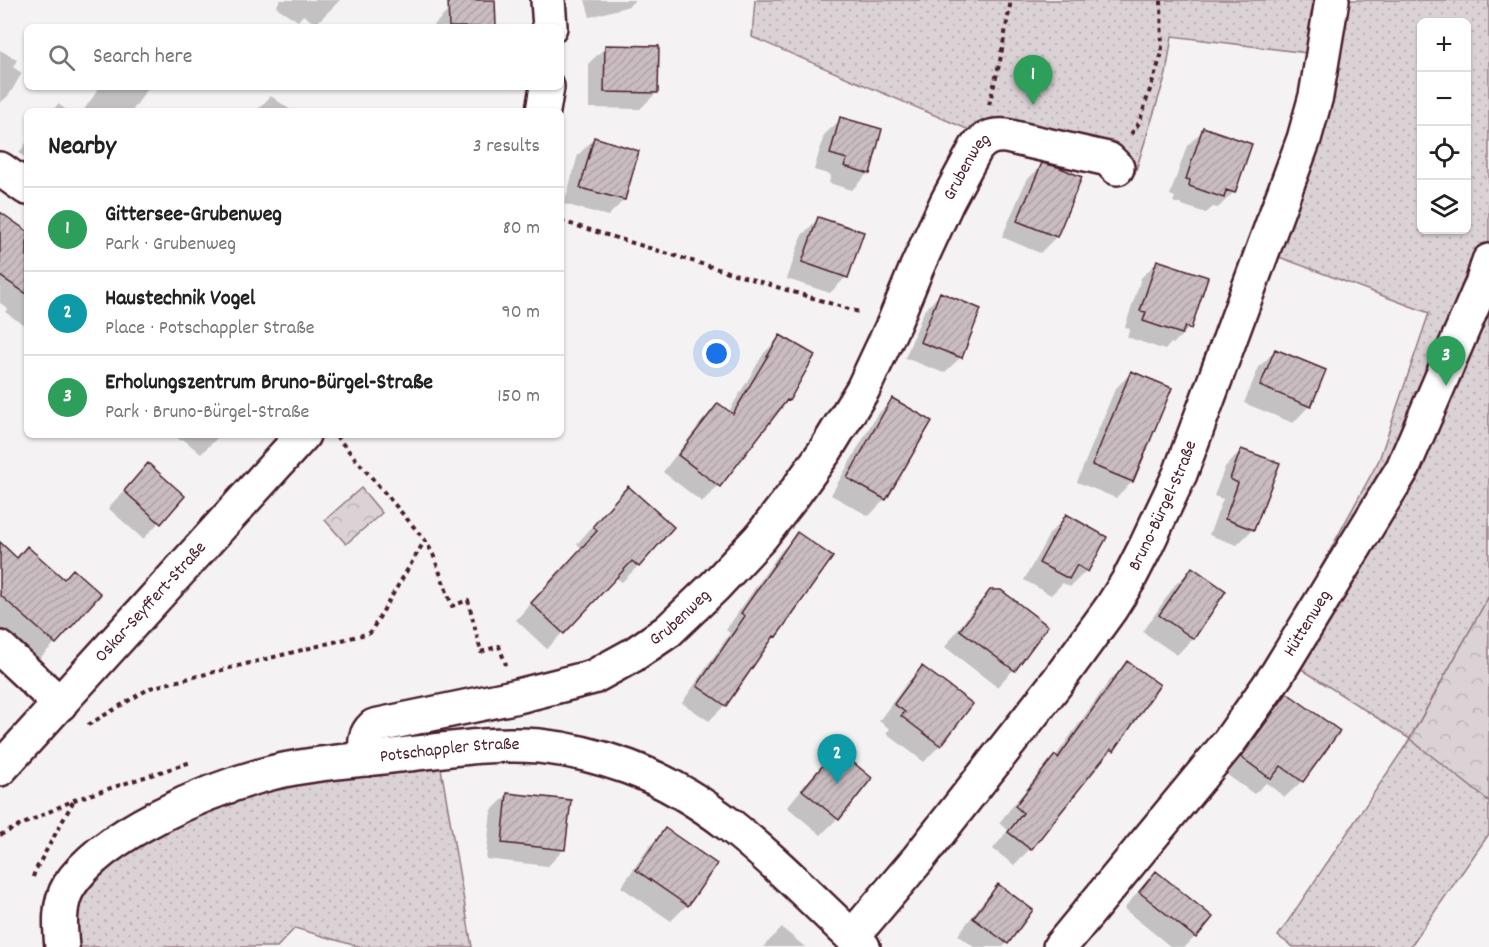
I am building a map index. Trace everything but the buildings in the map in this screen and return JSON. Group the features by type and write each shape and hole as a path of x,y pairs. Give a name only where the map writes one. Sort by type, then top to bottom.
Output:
{"street":[{"path":"548,0 550,24"},
{"name":"Bruno-Bürgel-Straße","path":"857,942 918,859 1058,681 1111,608 1146,546 1180,474 1304,139 1316,96 1332,0"},
{"path":"544,108 546,90"},
{"name":"Grubenweg","path":"368,759 366,741 368,732 374,726 518,696 593,677 633,656 668,631 715,586 760,538 792,497 825,451 863,389 947,202 981,142 996,135 1006,136 1112,163"},
{"path":"0,169 24,186"},
{"name":"Hüttenweg","path":"1060,947 1229,742 1277,674 1403,468 1482,285 1489,261"},
{"name":"Oskar-Seyffert-Straße","path":"0,769 300,438"},
{"path":"0,648 60,704"},
{"name":"Potschappler Straße","path":"62,947 60,926 62,907 69,887 93,858 130,832 178,808 217,790 268,774 322,764 489,746 539,746 591,756 628,767 654,778 691,798 726,822 772,861 857,942"}],"path":[{"path":"988,138 985,128 986,116 1000,61 1011,0"},
{"path":"1112,163 1138,123 1162,53 1161,0"},
{"path":"564,222 894,322"},
{"path":"339,438 425,540 433,554 452,606 468,600 481,652 499,646 518,696"},
{"path":"85,727 150,688 370,633 425,540"}],"green space":[{"path":"755,0 1489,0 1489,596 1410,738 1489,801 1489,834 1410,947 1293,947 1278,936 1410,739 1275,652 1379,460 1429,313 1263,251 1323,55 1172,36 1166,74 1135,173 988,138 752,37"},
{"path":"361,488 382,513 346,544 325,520"},
{"path":"1489,596 1489,801 1410,739"},
{"path":"438,751 472,947 360,947 295,928 277,947 62,947 62,907 178,808"}],"place":[{"name":"Gittersee-Grubenweg","path":"1033,105"},
{"name":"Erholungszentrum Bruno-Bürgel-Straße","path":"1446,386"},
{"name":"Haustechnik Vogel","path":"837,784"}]}
